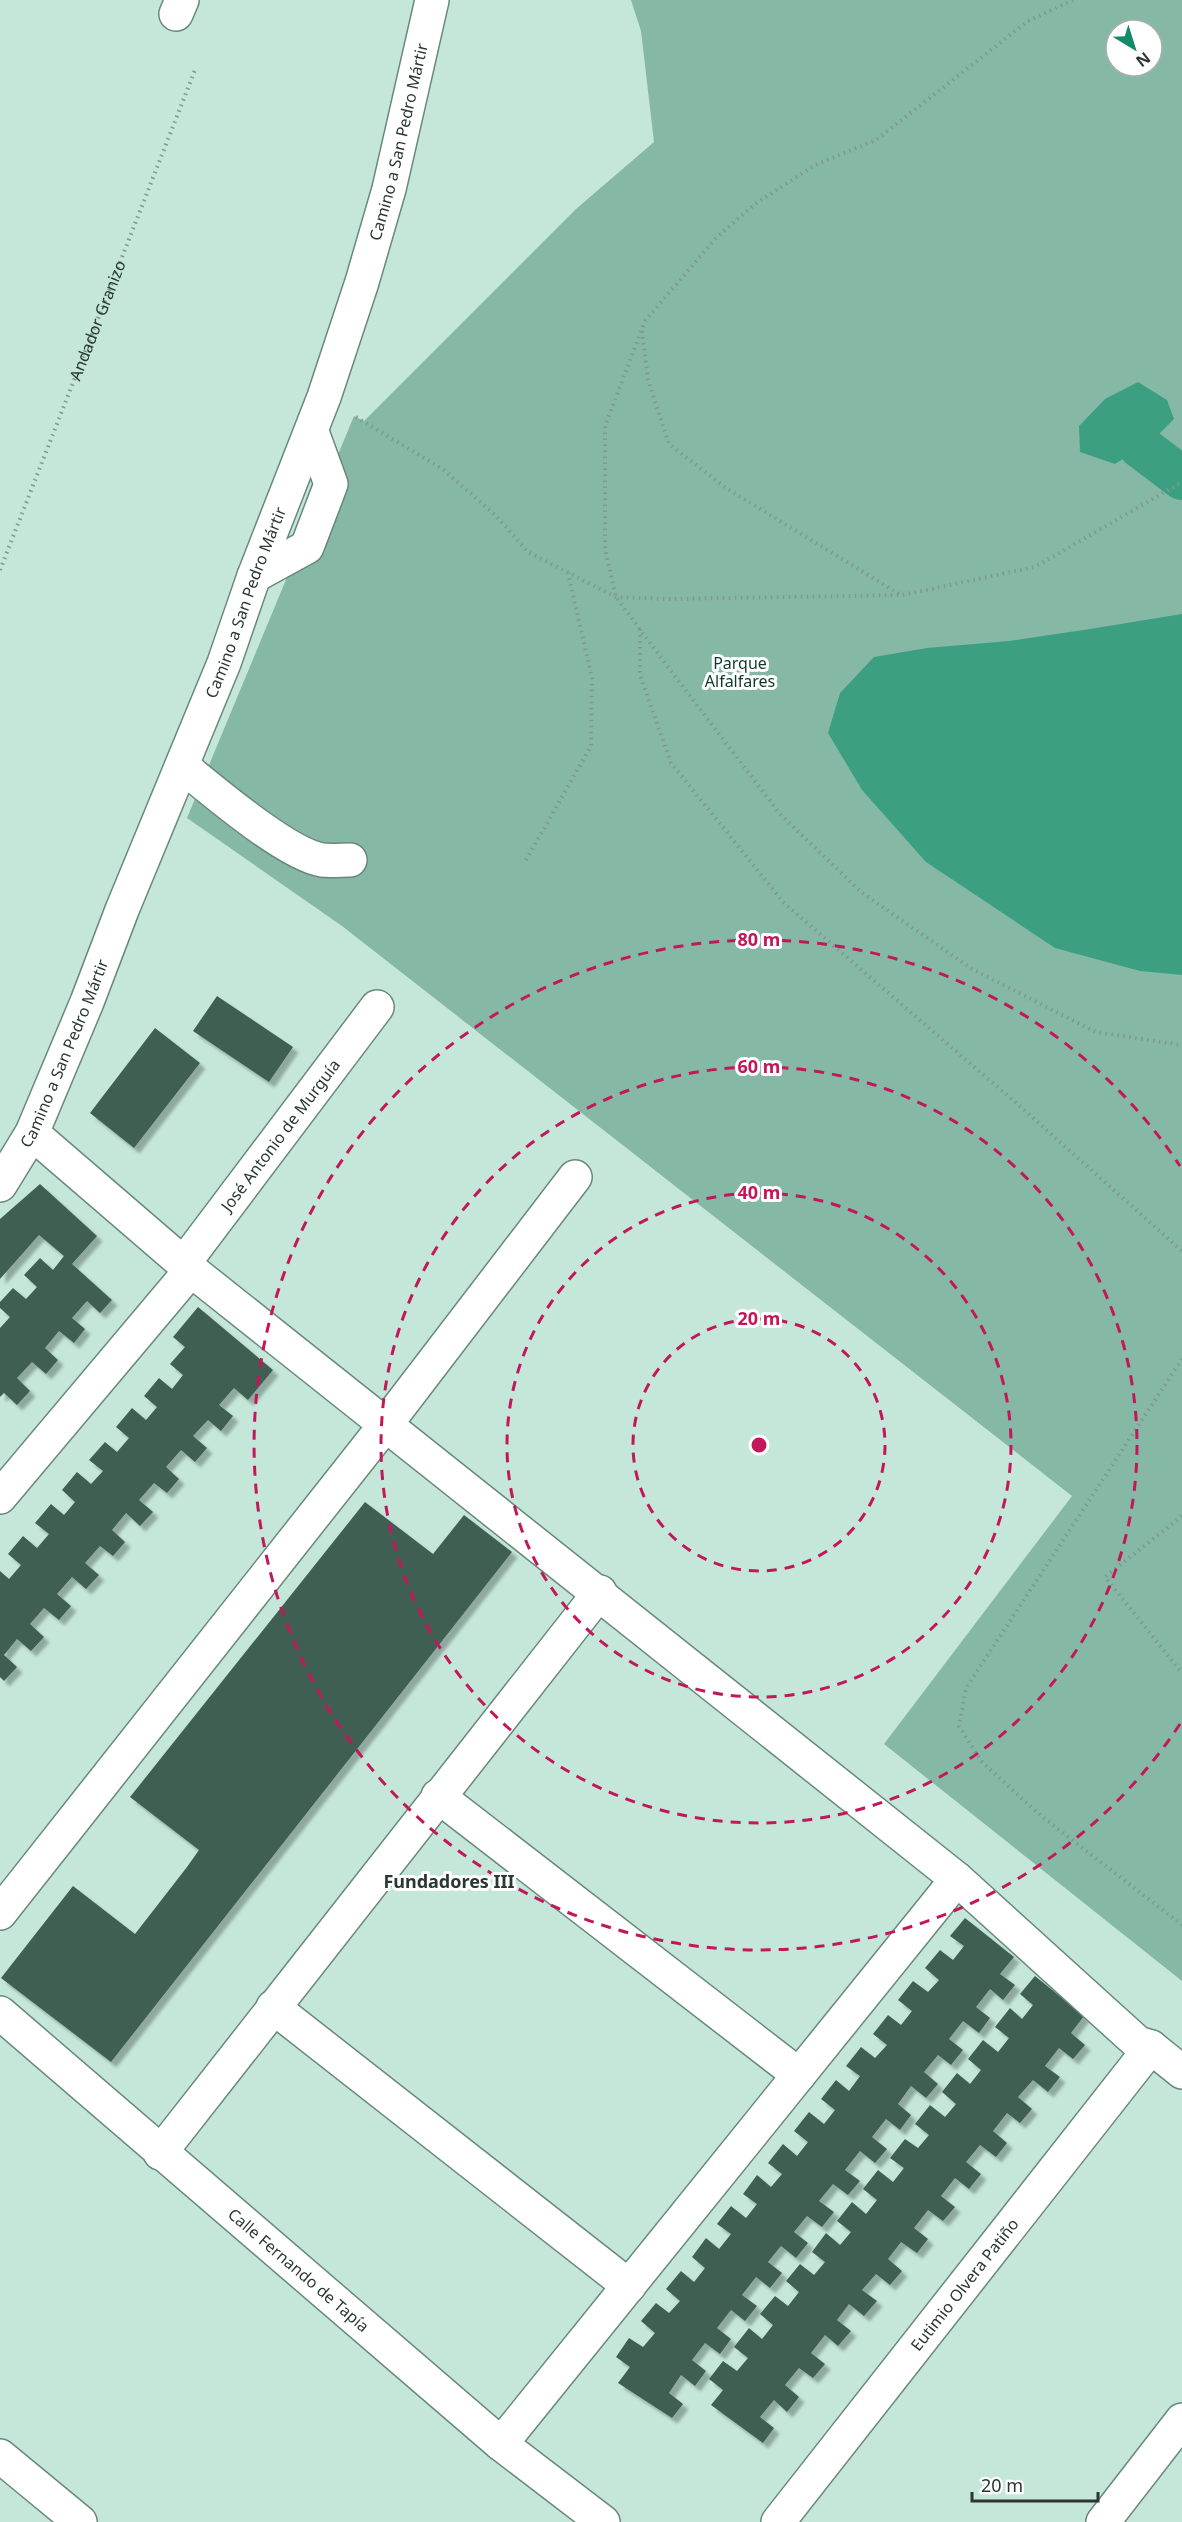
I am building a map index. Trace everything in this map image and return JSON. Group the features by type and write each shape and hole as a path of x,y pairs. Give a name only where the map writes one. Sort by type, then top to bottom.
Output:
{"street":[{"name":"Camino a San Pedro Mártir","path":"0,1185 32,1133 224,663 255,576 312,432 362,282 389,189 432,0"},
{"path":"182,766 235,808 299,852 321,860 350,860"},
{"name":"José Antonio de Murguía","path":"0,1497 188,1266 377,1006"},
{"path":"32,1133 188,1266 600,1592 957,1879 1138,2043 1151,2047 1182,2072"},
{"path":"0,1913 386,1424 574,1177"},
{"path":"160,2153 600,1592"},
{"path":"438,1796 799,2075"},
{"path":"501,2444 957,1879"},
{"path":"273,2007 629,2286"},
{"name":"Calle Fernando de Tapía","path":"0,2013 501,2444 603,2522"},
{"name":"Eutimio Olvera Patiño","path":"778,2522 1151,2047"},
{"path":"1103,2522 1182,2420"},
{"path":"0,2456 80,2522"}],"path":[{"path":"616,597 605,549 605,426 645,321 716,238 755,204 815,165 876,140 1028,21 1073,0"},
{"name":"Andador Granizo","path":"0,570 195,69"},
{"path":"642,330 648,380 669,444 726,488 902,595"},
{"path":"324,397 444,471 496,516 528,552 616,597 780,814 861,892 972,969 1096,1032 1182,1045"},
{"path":"616,597 668,599 902,595 1035,567 1182,482"},
{"path":"526,860 591,746 592,678 568,572"},
{"path":"640,628 640,675 671,763 784,903 1023,1109 1182,1251"},
{"path":"1182,1359 966,1688 959,1726 981,1761 1040,1815 1182,1925"},
{"path":"1182,1516 1105,1576 1182,1673"}],"green space":[{"name":"Parque Alfalfares","path":"631,0 1182,0 1182,1981 884,1744 1072,1496 342,926 187,818 354,416 364,421 576,209 654,142 641,31"}],"shaded area":[{"path":"1138,382 1167,400 1174,419 1152,441 1115,464 1080,452 1079,426 1105,399"},
{"path":"1182,614 1182,975 1140,971 1055,948 926,862 862,790 828,733 840,693 874,657 927,648 1009,641"}],"building":[{"path":"217,996 293,1047 269,1082 193,1031"},
{"path":"155,1028 200,1063 134,1148 90,1113"},
{"path":"40,1184 97,1236 72,1264 112,1300 100,1313 87,1301 72,1318 85,1329 74,1343 59,1331 45,1348 58,1360 46,1374 32,1362 17,1378 30,1391 17,1405 4,1393 0,1397 0,1328 10,1317 0,1308 0,1302 13,1288 26,1299 37,1287 24,1275 40,1258 53,1270 64,1256 39,1235 0,1279 0,1219"},
{"path":"198,1307 273,1370 248,1400 234,1388 219,1405 233,1416 221,1431 208,1420 193,1436 207,1448 195,1462 181,1450 166,1467 179,1479 167,1493 154,1483 139,1500 153,1512 140,1526 126,1513 112,1530 125,1542 113,1556 100,1546 85,1563 99,1575 86,1589 72,1577 57,1594 71,1606 59,1620 44,1608 30,1624 44,1637 31,1651 17,1639 4,1655 17,1667 4,1681 0,1677 0,1571 9,1579 21,1565 8,1554 23,1536 37,1548 49,1534 35,1523 51,1504 64,1515 75,1502 62,1490 77,1472 91,1484 103,1471 89,1460 105,1442 117,1452 129,1438 116,1427 132,1408 146,1420 157,1407 144,1396 159,1378 172,1389 183,1375 170,1364 185,1347 173,1337"},
{"path":"365,1502 433,1554 464,1515 512,1552 111,2062 1,1978 73,1886 135,1934 187,1867 199,1850 130,1797"},
{"path":"965,1918 1014,1957 1000,1974 1015,1985 1003,2000 990,1989 976,2007 990,2018 979,2033 963,2021 949,2039 963,2050 951,2065 938,2055 924,2072 938,2084 926,2098 911,2086 898,2104 911,2115 900,2130 886,2119 872,2137 887,2149 875,2163 860,2151 845,2170 860,2181 848,2195 833,2184 819,2201 834,2212 822,2227 807,2216 794,2232 808,2243 796,2258 781,2246 768,2262 782,2273 770,2288 756,2277 742,2295 757,2306 745,2321 731,2310 717,2328 731,2339 720,2354 705,2343 692,2360 706,2371 695,2386 681,2375 669,2393 683,2404 672,2418 618,2383 630,2367 616,2357 629,2338 643,2347 655,2333 641,2321 656,2303 669,2313 680,2301 666,2289 681,2271 694,2282 705,2268 692,2257 706,2238 719,2249 731,2234 717,2224 731,2206 746,2218 757,2204 743,2194 757,2175 771,2187 782,2174 768,2163 783,2144 797,2156 808,2142 794,2131 809,2112 824,2124 835,2110 821,2099 836,2080 849,2091 860,2076 846,2066 861,2047 875,2058 887,2045 873,2034 888,2015 901,2025 912,2011 898,2000 913,1981 928,1992 939,1980 925,1968 940,1950 953,1960 964,1946 950,1936"},
{"path":"1035,1976 1084,2016 1071,2033 1085,2045 1073,2059 1059,2048 1045,2066 1060,2077 1048,2092 1033,2080 1018,2097 1032,2109 1020,2123 1007,2113 993,2131 1007,2143 996,2157 980,2145 966,2162 981,2174 969,2189 955,2178 941,2196 955,2207 943,2221 928,2210 914,2228 928,2239 917,2253 901,2242 888,2259 902,2271 890,2285 876,2274 862,2290 877,2301 864,2316 849,2304 837,2320 851,2331 838,2346 825,2335 811,2353 825,2364 813,2378 799,2368 785,2385 799,2397 787,2412 774,2400 760,2417 774,2428 763,2443 711,2405 723,2390 709,2379 723,2361 737,2371 748,2358 734,2347 749,2328 762,2339 773,2325 760,2314 775,2296 788,2306 799,2292 786,2281 800,2264 814,2275 825,2262 812,2252 826,2233 840,2245 851,2232 837,2221 852,2202 866,2214 877,2200 863,2189 878,2170 893,2182 904,2168 890,2158 905,2139 918,2148 929,2135 915,2124 930,2105 945,2117 956,2104 942,2092 957,2073 970,2084 981,2070 968,2059 983,2040 998,2052 1009,2038 995,2027 1010,2008 1022,2019 1033,2005 1020,1994"}],"waterway":[{"path":"1141,447 1182,478"}],"district":[{"name":"Fundadores III","path":"449,1881"}]}
